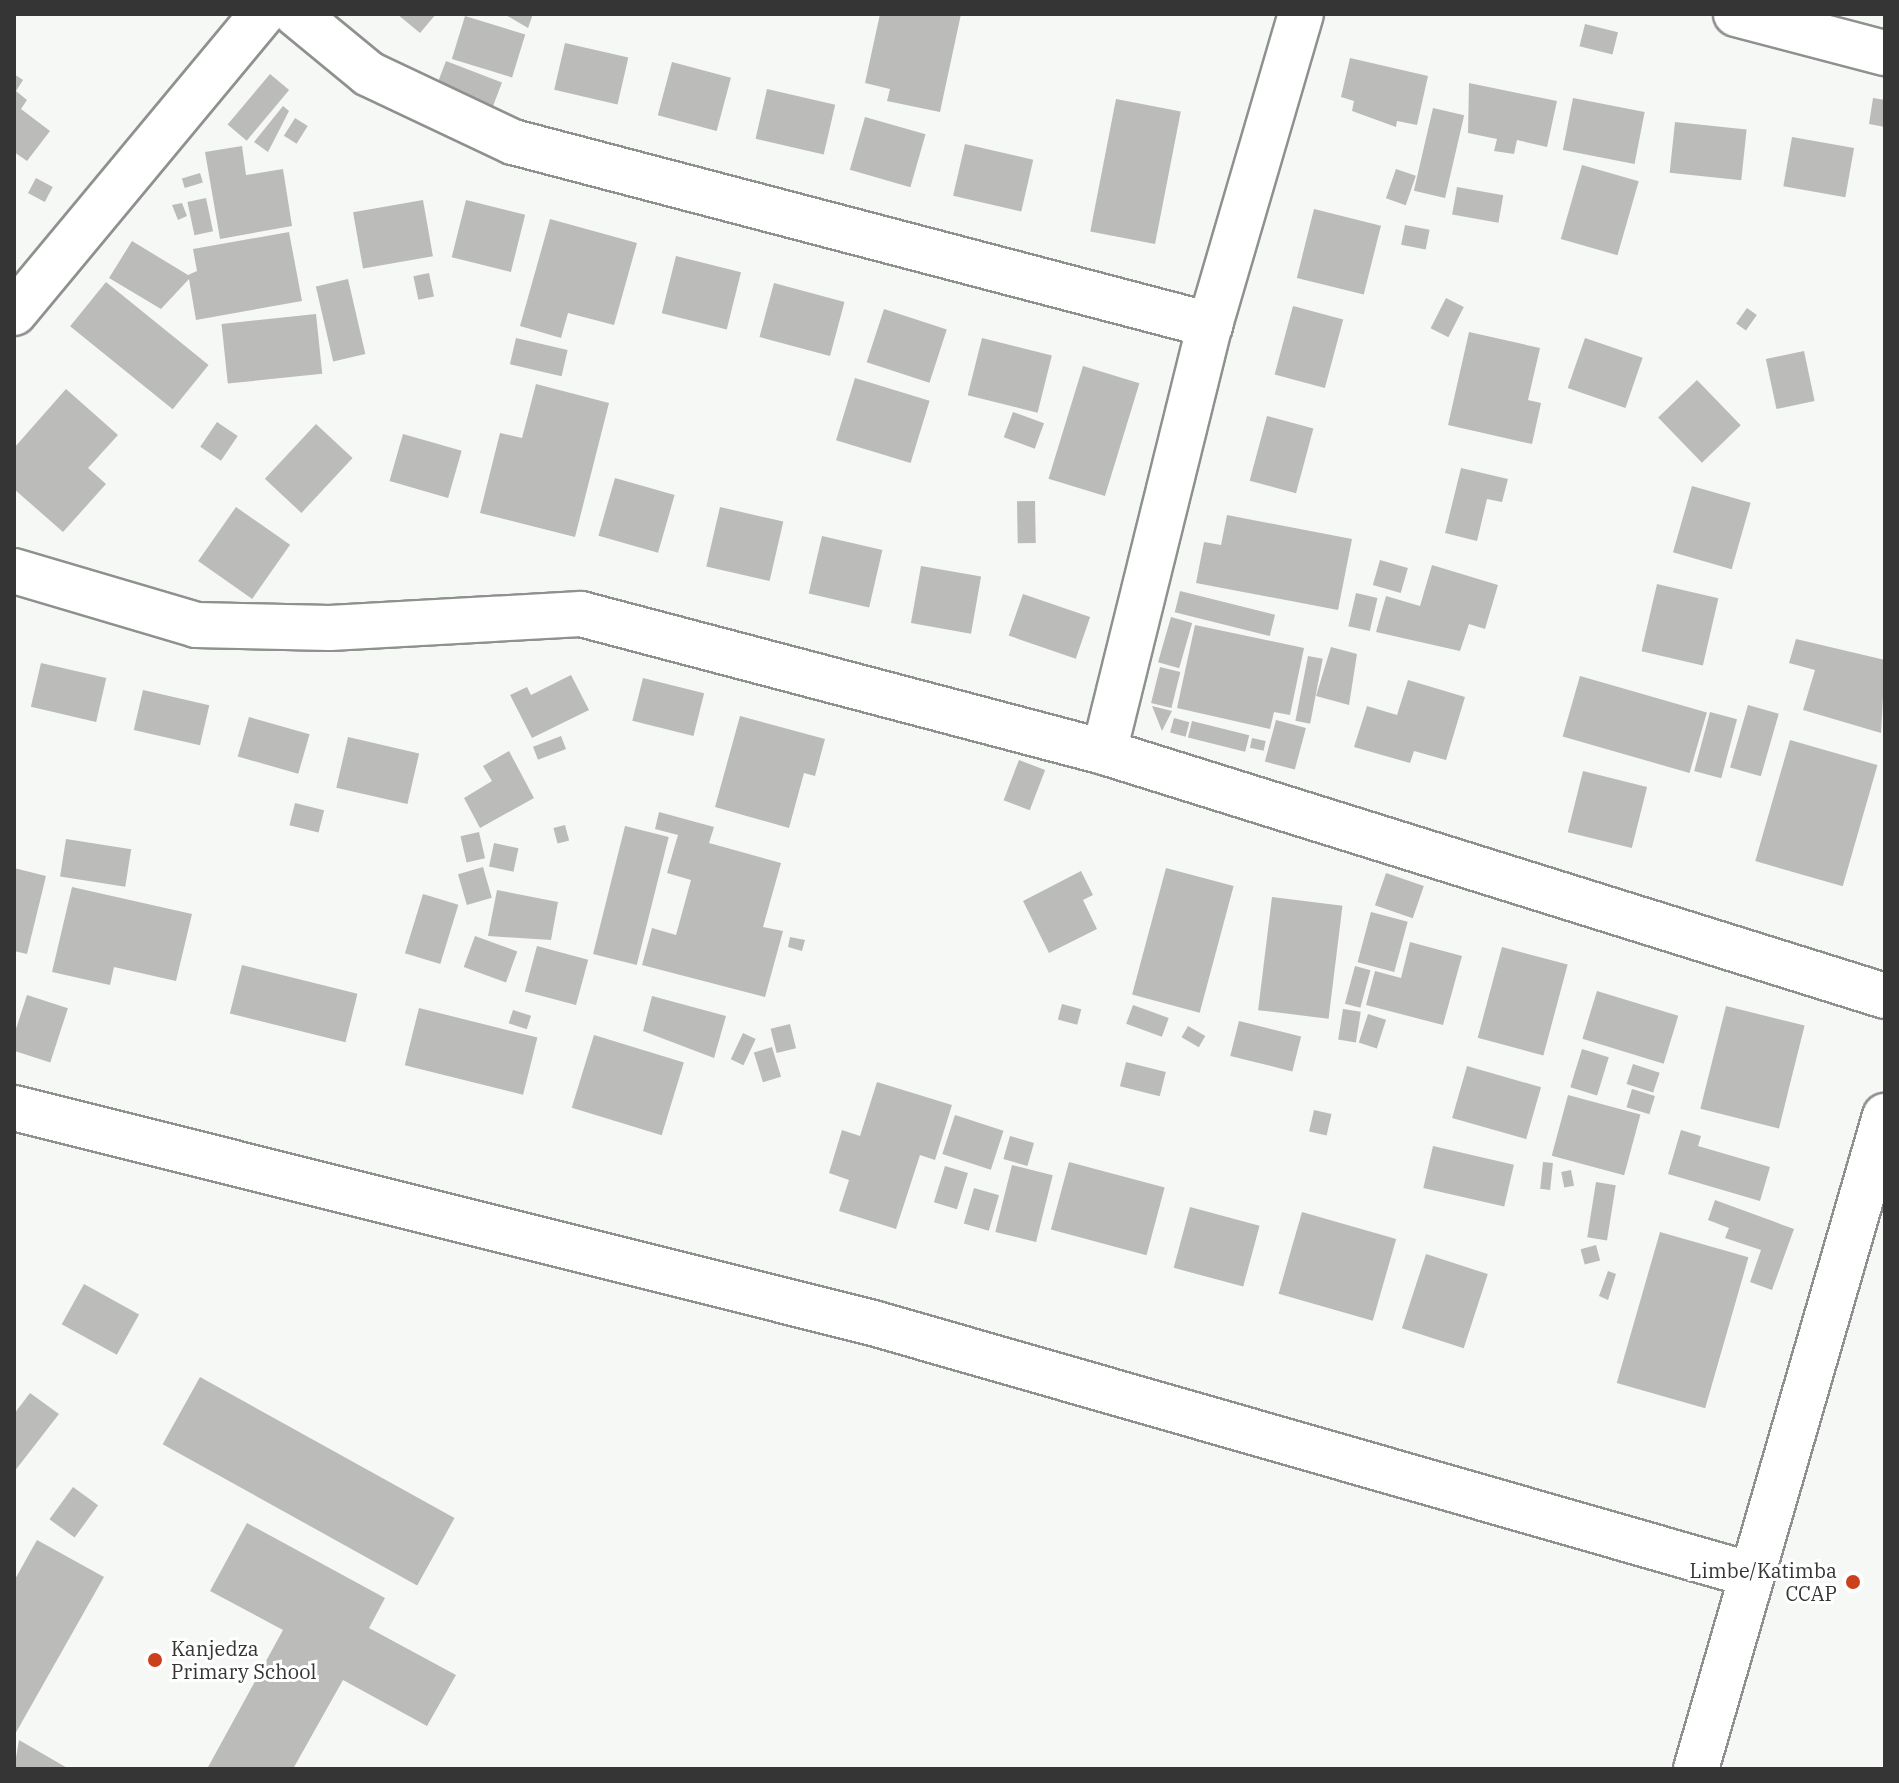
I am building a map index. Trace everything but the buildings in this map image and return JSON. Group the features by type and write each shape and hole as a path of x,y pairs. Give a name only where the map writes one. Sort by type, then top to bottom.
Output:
{"street":[{"path":"14,313 262,14"},
{"path":"296,14 369,74 513,142 1210,325"},
{"path":"1104,752 1210,325 1301,14"},
{"path":"1736,14 1885,53"},
{"path":"14,571 196,625 330,628 581,614 1104,752 1885,996"},
{"path":"14,1108 873,1323 1752,1575"},
{"path":"1696,1769 1885,1116"}],"place":[{"name":"Limbe/Katimba CCAP","path":"1853,1582"},
{"name":"Kanjedza Primary School","path":"155,1660"}]}
